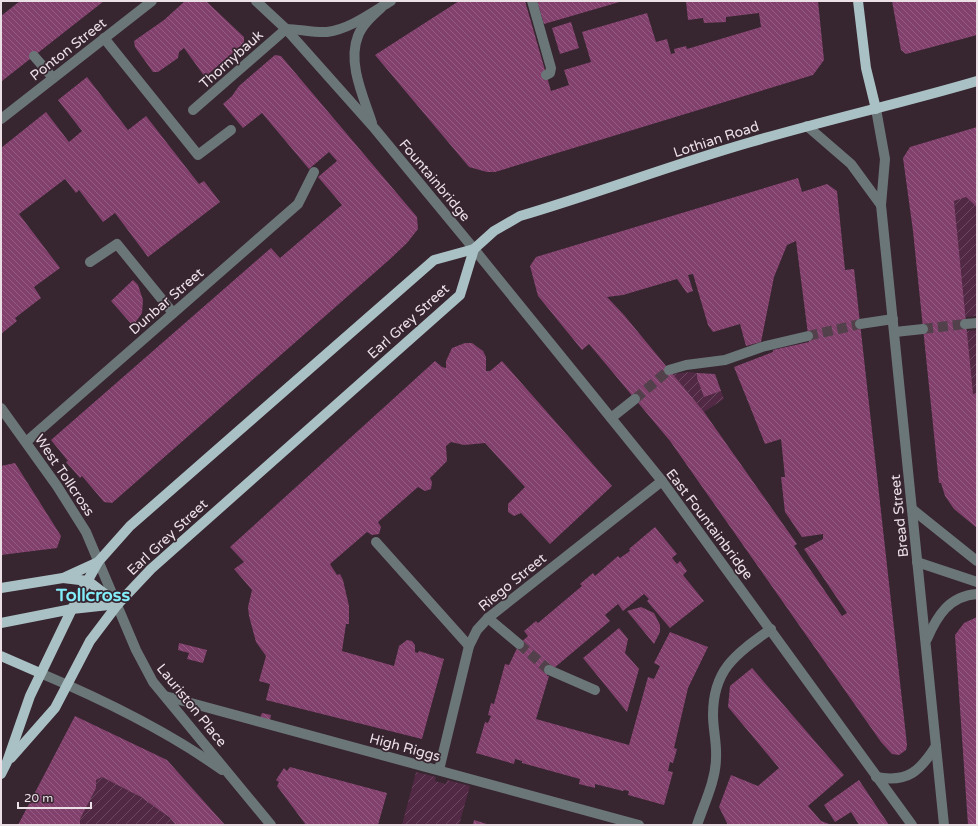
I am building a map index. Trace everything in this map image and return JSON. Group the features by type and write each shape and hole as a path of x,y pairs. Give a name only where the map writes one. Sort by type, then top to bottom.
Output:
{"main road":[{"path":"858,1 866,68 876,109"},
{"name":"Lothian Road","path":"474,249 494,231 520,216 749,142 977,81"},
{"name":"Earl Grey Street","path":"98,562 130,526 434,260 474,249"},
{"name":"Earl Grey Street","path":"8,762 55,708 66,684 90,640 118,604 150,569 460,295 474,249"},
{"path":"1,588 63,578 98,562"},
{"path":"1,774 8,762 30,696 40,673 72,609 98,562"},
{"path":"63,578 88,581 118,604"},
{"path":"1,623 72,609 118,604"},
{"path":"1,656 40,673"}],"street":[{"name":"Ponton Street","path":"1,119 152,1"},
{"name":"Fountainbridge","path":"256,1 286,29 374,129 474,249"},
{"path":"286,29 325,32 350,25 391,1"},
{"path":"532,1 551,68 550,73 546,75"},
{"name":"Fountainbridge","path":"374,129 359,82 355,60 355,46 364,25 381,8"},
{"name":"Thornybauk","path":"193,110 286,29"},
{"path":"104,38 198,156 231,130"},
{"path":"34,56 54,78"},
{"name":"Bread Street","path":"876,109 884,159 881,205 944,825"},
{"path":"807,126 851,164 881,205"},
{"name":"Dunbar Street","path":"26,442 298,204 314,172"},
{"path":"90,262 117,244 173,313"},
{"name":"East Fountainbridge","path":"474,249 662,481 912,825"},
{"path":"860,324 893,319"},
{"path":"965,324 977,323"},
{"path":"895,332 923,329"},
{"path":"669,370 686,365 725,360 762,347 808,336"},
{"path":"611,418 634,399"},
{"name":"West Tollcross","path":"1,408 26,442 82,525 98,562"},
{"name":"Riego Street","path":"439,770 469,646 477,630 488,618 662,481"},
{"path":"912,509 977,561"},
{"path":"376,542 469,646"},
{"name":"Lauriston Place","path":"98,562 118,604 144,667 164,696 193,728 230,776 271,825"},
{"path":"917,562 977,582"},
{"path":"926,640 936,619 950,604 960,598 977,594"},
{"path":"488,618 519,644"},
{"path":"697,825 712,779 716,758 713,709 718,680 723,671 736,655 771,629"},
{"path":"549,670 595,690"},
{"name":"Lauriston Place","path":"40,673 142,720 201,755 230,776"},
{"name":"High Riggs","path":"164,696 639,825"},
{"path":"876,777 893,779 907,776 920,767 936,746"}],"shaded area":[{"path":"966,197 977,207 977,316 965,317 954,201"},
{"path":"977,330 977,393 973,394 966,331"},
{"path":"690,372 697,373 697,378 704,397 721,391 724,399 704,412 673,374"},
{"path":"416,772 436,777 435,781 446,784 447,780 470,786 459,825 402,825"},
{"path":"102,777 132,792 151,804 176,825 80,825 80,819 96,780"}],"building":[{"path":"20,1 104,1 2,81 1,16"},
{"path":"185,1 206,1 244,37 244,43 205,77 184,48 179,52 178,58 158,72 153,72 135,47 134,41 164,20"},
{"path":"459,1 525,1 551,91 569,85 564,70 591,62 582,32 647,13 656,42 667,39 671,54 675,53 674,49 686,46 687,49 761,27 759,13 726,17 726,22 704,23 703,18 688,20 686,1 818,1 824,60 813,75 495,172 487,172 469,167 375,55"},
{"path":"537,1 623,1 544,24"},
{"path":"892,1 977,1 977,35 906,54 901,50"},
{"path":"571,22 579,48 560,54 552,28"},
{"path":"275,55 281,56 417,217 418,229 407,243 389,260 112,503 104,502 82,476 80,478 66,462 68,461 51,440 271,248 280,258 342,205 318,177 337,161 329,152 309,169 262,113 243,128 223,104 232,96 239,86"},
{"path":"87,77 128,130 146,116 199,184 204,181 220,202 148,257 115,213 103,222 79,190 76,193 65,179 19,214 60,268 34,287 41,298 15,318 17,321 1,334 1,148 46,112 69,142 82,131 58,100"},
{"path":"977,127 977,207 966,197 954,201 973,394 977,393 977,528 954,509 945,496 941,483 939,483 913,231 903,158 910,147"},
{"path":"798,178 802,192 827,184 837,191 845,270 854,269 907,745 906,750 899,755 892,754 881,742 670,441 589,344 582,350 538,296 530,266 536,257","holes":["796,241 809,342 773,350 773,352 734,367 765,444 781,439 785,477 781,477 785,512 802,537 823,534 823,539 804,549 847,613 842,616 794,546 797,544 704,412 624,315 607,297 623,295 677,279 687,293 693,291 688,275 693,274 708,325 713,332 740,324 746,346 761,342 774,277 787,245"]},
{"path":"133,280 138,285 143,300 142,313 133,326 111,301"},
{"path":"465,343 472,343 483,351 486,357 486,371 490,371 502,361 612,486 550,544 521,513 514,516 508,512 508,504 525,487 485,443 464,445 451,442 446,446 447,461 430,478 432,482 431,489 425,491 418,487 378,522 381,527 379,534 372,535 367,532 330,564 337,575 340,574 343,580 349,606 349,624 346,624 342,651 394,666 399,646 407,640 412,641 415,645 415,652 418,653 419,651 444,659 422,739 266,700 270,684 259,681 266,656 256,642 249,616 248,607 252,590 234,569 244,562 230,547 435,361 442,367 446,368 446,361 452,348"},
{"path":"697,373 715,374 721,391 704,397 697,378"},
{"path":"15,463 61,536 57,548 1,555 1,466"},
{"path":"655,527 677,554 672,558 677,564 680,561 687,571 683,575 704,601 670,628 647,601 649,599 644,594 623,611 618,604 605,615 610,621 554,668 549,670 547,676 549,676 536,719 629,745 648,677 654,679 660,666 654,663 670,632 708,647 688,688 674,748 677,749 673,763 670,762 668,771 673,772 664,805 628,795 629,791 623,791 595,784 595,788 579,784 580,779 522,763 522,761 515,759 514,764 476,753 485,722 488,723 491,716 488,715 491,703 494,704 505,664 509,665 519,644 528,636 524,631 536,621 538,623 582,586 580,584 593,573 595,576 618,556 620,558 630,551 629,549"},
{"path":"641,607 654,613 660,625 660,632 654,644 627,611"},
{"path":"977,617 977,825 968,825 955,635 964,623"},
{"path":"619,628 628,639 625,653 639,669 627,712 583,658"},
{"path":"179,643 207,650 203,663 187,659 189,653 178,650"},
{"path":"752,668 844,775 808,806 821,821 832,825 728,825 719,807 731,775 758,786 779,768 728,707 730,686"},
{"path":"262,713 271,715 270,720 260,718"},
{"path":"75,716 167,760 225,825 176,825 169,817 141,797 102,777 96,780 96,788 80,819 80,825 18,825"},
{"path":"290,767 387,793 378,825 306,825 277,786 279,782 276,780 284,768 287,771"},
{"path":"859,780 889,825 859,825 851,812 835,822 824,805"},
{"path":"474,820 490,825 473,825"}],"tunnel":[{"path":"808,336 860,324"},
{"path":"923,329 965,324"},
{"path":"635,399 669,370"},
{"path":"519,644 549,670"}],"district":[{"name":"Tollcross","path":"93,595"}]}
